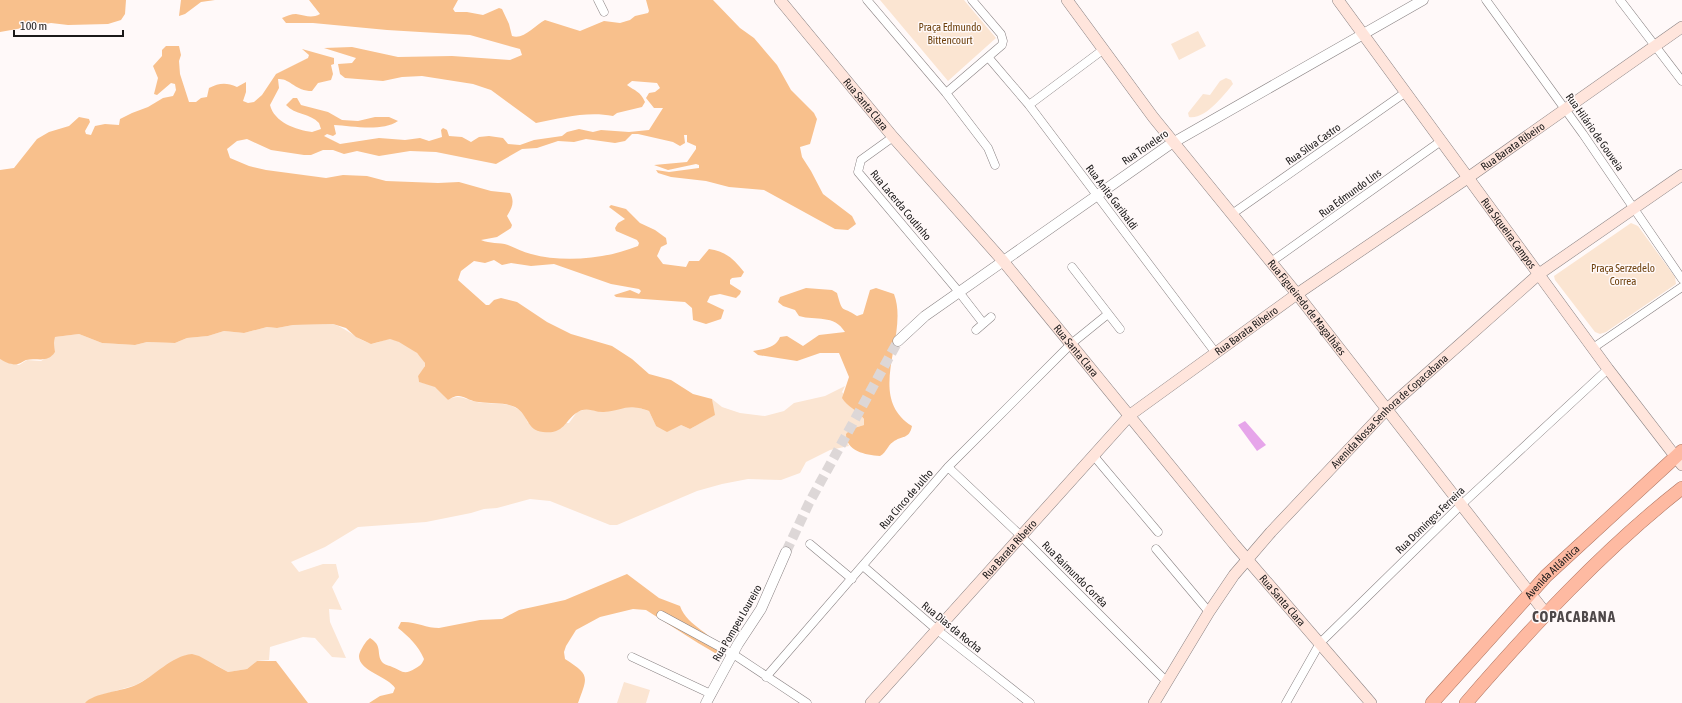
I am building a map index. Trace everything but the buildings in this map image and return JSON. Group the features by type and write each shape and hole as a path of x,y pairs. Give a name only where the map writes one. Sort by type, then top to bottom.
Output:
{"highway":[{"name":"Avenida Atlântica","path":"1432,703 1530,593 1549,574 1680,457"},
{"path":"1466,703 1507,655 1607,554 1682,488"}],"main road":[{"name":"Rua Santa Clara","path":"780,0 893,137 1003,261 1248,559 1371,703"},
{"name":"Rua Figueiredo de Magalhães","path":"1067,0 1173,142 1297,294 1547,615"},
{"name":"Rua Siqueira Campos","path":"1338,0 1442,140 1608,369 1680,457"},
{"name":"Rua Barata Ribeiro","path":"871,703 1130,414 1297,294 1469,177 1682,27"},
{"name":"Avenida Nossa Senhora de Copacabana","path":"1154,703 1227,584 1248,559 1387,409 1539,274 1682,175"}],"street":[{"path":"598,0 604,12"},
{"path":"867,0 946,93 988,148 995,165"},
{"path":"946,93 1002,45 1002,37 972,0"},
{"name":"Rua Tonelero","path":"898,341 925,316 1173,142 1363,34 1412,2 1423,0"},
{"name":"Rua Hilário de Gouveia","path":"1486,0 1625,194 1633,209 1682,279"},
{"path":"1620,0 1682,81"},
{"path":"1029,105 1104,49"},
{"name":"Rua Anita Garibaldi","path":"988,57 1029,105 1215,352"},
{"name":"Rua Silva Castro","path":"1232,214 1406,92"},
{"name":"Rua Lacerda Coutinho","path":"893,137 861,160 858,172 959,292"},
{"name":"Rua Edmundo Lins","path":"1270,262 1442,140"},
{"path":"1072,267 1120,329"},
{"path":"1593,348 1682,287"},
{"path":"959,292 983,324"},
{"name":"Rua Cinco de Julho","path":"766,677 948,467 1071,344 1108,314"},
{"path":"976,330 991,318"},
{"name":"Rua Domingos Ferreira","path":"1286,703 1320,643 1461,505 1608,369"},
{"path":"1093,455 1158,532"},
{"name":"Rua Raimundo Corrêa","path":"948,467 1020,535 1167,682"},
{"path":"810,544 852,579"},
{"path":"1156,549 1209,612"},
{"name":"Rua Pompeu Loureiro","path":"708,698 761,609 786,552"},
{"name":"Rua Dias da Rocha","path":"863,566 936,629 1030,703"},
{"path":"661,615 733,654 807,703"},
{"path":"632,656 708,698"}],"green space":[{"name":"Praça Edmundo Bittencourt","path":"880,0 964,0 996,38 948,81"},
{"path":"1198,31 1206,46 1179,60 1171,44"},
{"path":"1226,78 1231,80 1233,84 1214,106 1201,115 1189,117 1188,113 1203,94 1210,95 1220,81"},
{"name":"Praça Serzedelo Correa","path":"1631,223 1638,226 1675,277 1676,284 1606,332 1600,334 1595,332 1555,280 1554,276"},
{"path":"333,324 369,343 390,339 399,341 410,348 420,355 425,363 424,368 418,376 419,382 435,386 448,400 459,397 477,402 513,406 524,415 528,423 569,423 577,412 586,409 604,412 622,407 636,407 649,411 656,426 681,425 690,429 714,415 712,399 722,407 740,413 765,416 784,411 794,403 825,396 845,386 842,392 864,419 864,425 851,429 846,440 849,446 830,450 806,462 800,473 781,480 748,479 697,491 617,525 610,525 550,501 530,499 497,508 484,509 426,522 358,527 325,547 291,562 299,572 323,564 336,564 339,577 332,587 342,610 329,609 330,622 346,658 332,657 315,638 303,637 270,647 269,660 257,661 247,669 228,672 216,665 186,655 136,685 98,696 85,703 0,703 0,359 19,365 27,360 41,361 55,352 55,337 79,334 102,343 135,345 147,342 175,343 187,338 208,336 224,331 244,333 267,327 277,328 293,325"},
{"path":"624,682 650,690 646,703 617,703"}],"shaded area":[{"path":"0,0 126,0 125,14 121,20 108,24 68,25 51,23 0,32"},
{"path":"181,0 215,0 201,2 185,14 179,16"},
{"path":"309,0 458,0 453,9 455,12 467,12 483,15 499,8 502,9 509,24 512,36 516,37 525,34 545,20 580,31 604,21 620,23 630,20 635,16 648,13 649,11 646,0 713,0 740,28 754,38 777,65 791,90 814,113 817,119 810,144 800,147 802,157 823,194 852,216 856,224 848,230 835,229 764,190 729,187 706,181 671,177 658,173 656,170 669,172 699,168 699,165 696,164 668,170 654,165 687,162 696,149 696,146 687,142 687,135 684,135 685,143 680,146 673,142 638,134 632,134 625,141 615,143 586,139 574,142 558,141 537,148 522,149 496,164 436,152 410,151 379,156 357,151 344,154 333,150 323,150 311,155 304,155 271,150 247,139 237,141 227,149 230,158 249,166 266,170 326,178 343,175 367,176 386,181 438,183 459,182 491,191 510,193 512,205 507,216 512,225 511,228 497,237 481,240 508,245 531,254 544,257 571,259 599,257 638,246 639,243 637,240 616,231 615,228 618,223 625,219 609,207 611,205 626,209 640,223 655,230 666,238 667,244 661,247 657,256 663,264 686,267 689,261 699,261 709,249 724,254 737,263 744,272 741,277 732,278 730,280 730,284 741,291 736,298 720,294 710,296 707,302 724,310 721,319 706,324 693,320 692,308 685,302 616,297 614,295 630,290 639,294 641,291 639,289 611,284 554,264 531,266 511,263 502,265 494,260 485,263 474,261 461,271 458,280 486,305 489,305 494,300 501,298 517,302 547,322 571,334 612,346 632,359 649,374 671,380 693,394 712,399 715,415 690,429 681,425 667,432 656,426 649,411 630,407 604,412 582,410 556,431 537,431 530,425 520,410 511,405 476,402 459,396 448,400 435,387 419,382 418,376 425,366 425,363 417,353 399,342 390,339 371,344 356,337 346,328 333,324 293,325 277,328 267,327 244,333 224,331 208,336 187,338 175,343 147,342 135,345 102,343 79,334 55,337 55,352 49,358 30,359 19,364 9,364 0,359 0,170 14,168 37,139 49,132 69,126 79,117 89,119 90,122 85,131 86,134 91,135 95,126 105,124 119,125 120,119 148,107 163,98 173,96 176,90 175,84 171,83 157,95 154,94 158,78 153,66 162,56 162,50 166,46 179,46 181,55 179,61 180,74 189,102 196,102 201,98 207,97 209,88 216,85 229,84 237,87 246,82 246,92 243,101 248,103 254,102 262,95 276,74 308,58 309,55 302,49 334,58 334,64 331,65 333,74 331,80 318,83 312,91 301,89 286,80 278,79 279,88 270,105 276,116 286,124 312,132 321,129 319,123 311,117 294,111 286,105 293,98 297,98 301,105 328,112 342,120 358,121 375,117 389,117 398,121 384,126 375,127 334,125 336,134 333,136 327,134 324,136 340,144 379,138 405,140 420,138 429,141 442,137 441,130 443,128 447,130 449,136 462,137 471,142 479,137 489,136 503,138 508,144 520,145 534,140 562,136 567,132 579,129 593,132 601,130 629,132 649,130 663,108 654,108 646,98 649,93 655,92 660,88 657,83 632,81 627,85 641,96 645,102 642,107 617,113 613,116 594,114 565,117 536,123 491,90 473,84 422,76 402,77 383,81 345,78 340,74 338,64 352,63 356,58 324,48 352,47 398,57 452,56 510,60 522,55 520,49 470,35 387,30 313,23 286,23 282,18 291,15 296,14 311,16 320,14"},
{"path":"806,288 832,290 837,293 843,309 857,316 863,314 870,290 876,288 894,294 897,310 897,328 889,382 891,399 898,413 912,426 907,435 889,445 880,456 868,455 857,451 849,444 847,440 846,434 851,429 864,425 864,419 842,398 849,377 839,353 820,353 797,361 758,355 753,351 773,346 780,337 787,336 803,346 819,335 845,332 841,326 830,320 799,316 795,310 783,306 778,302 780,297"},
{"path":"1245,421 1266,445 1257,451 1238,425"},
{"path":"627,574 659,598 680,606 689,620 713,640 722,653 715,653 646,610 633,609 600,617 576,630 566,646 564,652 565,659 579,669 585,677 584,687 578,703 369,703 380,696 393,693 395,688 371,672 361,662 359,657 361,650 370,638 377,644 382,662 401,671 408,672 412,670 420,665 424,659 413,642 398,628 401,622 439,628 480,620 502,619 519,610 565,600"},
{"path":"192,654 199,656 228,672 247,669 257,661 276,661 308,703 85,703 101,694 136,685 177,658"}],"tunnel":[{"path":"786,552 809,503 898,341"}],"district":[{"name":"COPACABANA","path":"1574,616"}]}
